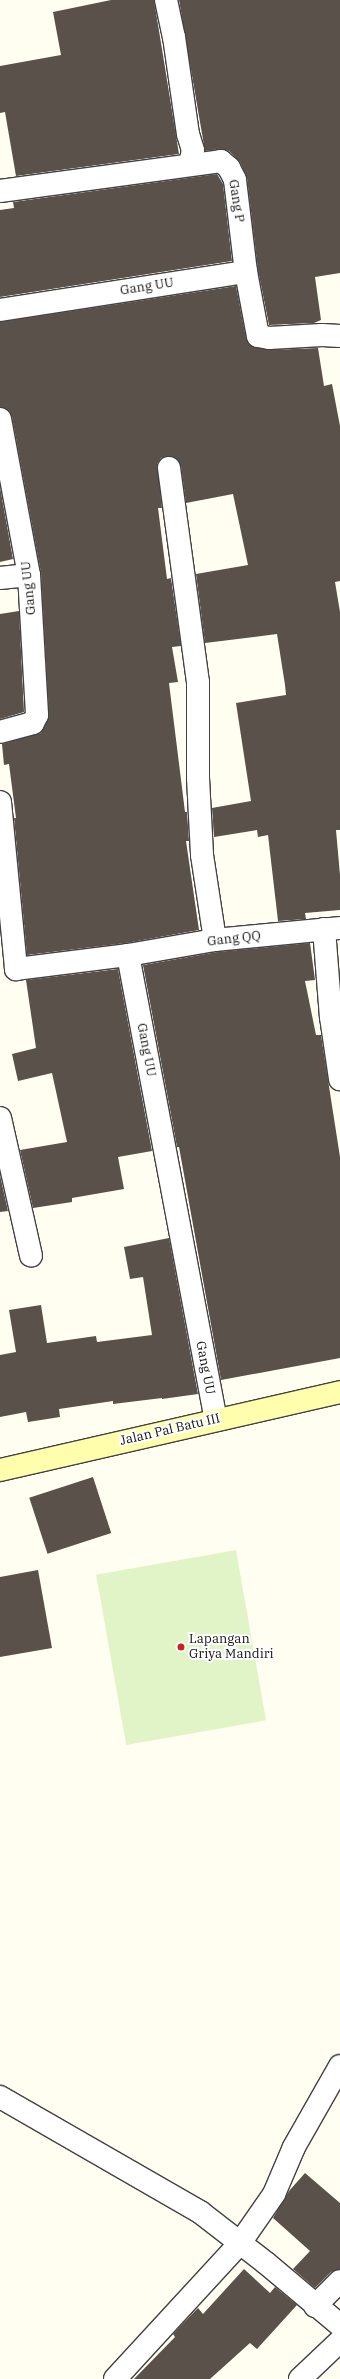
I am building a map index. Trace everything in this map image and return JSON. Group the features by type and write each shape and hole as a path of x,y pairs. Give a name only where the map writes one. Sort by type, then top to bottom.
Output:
{"street":[{"path":"166,0 174,37 188,134 193,150 190,164"},
{"name":"Gang P","path":"0,191 221,161 229,168 235,180 246,272 258,336 269,338 322,335 340,336"},
{"name":"Gang UU","path":"0,310 246,272"},
{"name":"Gang UU","path":"0,419 29,575 37,715 33,723 0,732"},
{"path":"169,468 198,682 198,778 202,855 215,940"},
{"path":"0,578 29,575"},
{"path":"0,802 8,971 128,955"},
{"path":"332,928 331,1017 340,1079"},
{"name":"Gang QQ","path":"128,955 215,940 332,928"},
{"name":"Gang UU","path":"128,955 216,1420"},
{"path":"0,1118 31,1256"},
{"name":"Jalan Pal Batu III","path":"0,1470 340,1392"},
{"path":"115,2379 240,2243 274,2194 294,2147 340,2066"},
{"path":"0,2097 200,2212 240,2243 315,2306 336,2321"},
{"path":"315,2306 340,2281"},
{"path":"300,2379 340,2341"}],"green space":[{"name":"Lapangan Griya Mandiri","path":"236,1550 266,1720 126,1745 96,1575"}],"building":[{"path":"111,0 154,0 179,154 16,176 5,112 0,113 0,66 61,55 53,12"},
{"path":"179,0 340,0 340,273 315,277 321,320 314,323 269,325 258,270 247,178 240,162 229,151 220,149 205,151"},
{"path":"217,174 223,184 232,261 0,297 0,210 14,208 13,202"},
{"path":"236,286 246,338 250,345 270,350 318,348 324,386 332,384 340,426 340,581 335,582 340,612 340,830 336,830 340,875 340,910 305,913 306,919 278,921 268,835 258,837 257,830 214,837 212,808 251,801 236,703 286,695 285,685 277,634 205,643 196,574 248,565 233,494 186,503 181,466 174,457 167,456 161,458 157,464 162,508 158,508 167,579 171,578 181,646 172,647 178,682 169,683 185,812 187,812 189,841 186,841 199,930 126,943 27,955 14,818 16,818 9,764 4,765 2,744 41,733 49,714 41,573 12,417 9,411 0,407 0,322"},
{"path":"0,487 13,559 0,562"},
{"path":"19,611 24,712 0,719 0,614"},
{"path":"310,943 315,980 305,981 316,1035 321,1035 340,1157 340,1358 221,1380 179,1147 177,1147 143,965 217,952"},
{"path":"118,969 152,1151 118,1157 124,1189 72,1198 72,1202 33,1208 20,1150 67,1142 52,1073 18,1081 12,1054 36,1048 26,980"},
{"path":"0,1175 8,1211 0,1212"},
{"path":"169,1238 198,1394 113,1404 113,1401 59,1409 60,1417 28,1422 26,1412 0,1417 0,1355 16,1352 9,1310 41,1305 47,1343 96,1336 97,1342 152,1335 143,1277 130,1279 124,1247"},
{"path":"93,1477 111,1533 48,1554 29,1498"},
{"path":"38,1570 52,1648 0,1657 0,1577"},
{"path":"305,2173 340,2203 340,2269 331,2272 315,2288 293,2269 310,2251 273,2218 289,2191"},
{"path":"244,2269 270,2293 275,2287 297,2305 257,2349 250,2343 210,2379 134,2379 175,2337 173,2334 198,2308 203,2314"}],"place":[{"name":"Lapangan Griya Mandiri","path":"181,1647"}]}
